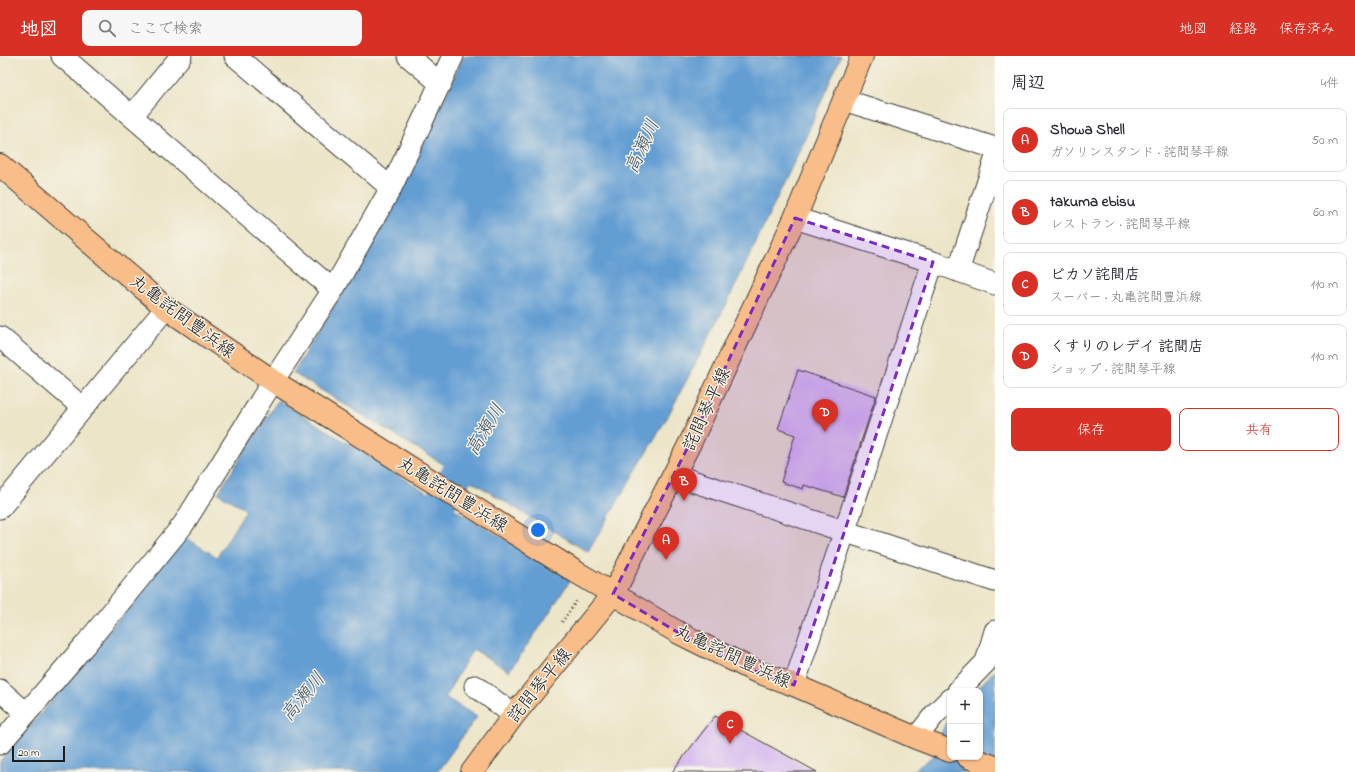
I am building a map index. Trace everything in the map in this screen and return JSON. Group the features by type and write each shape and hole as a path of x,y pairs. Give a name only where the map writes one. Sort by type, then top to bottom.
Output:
{"main road":[{"name":"詫間琴平線","path":"472,772 514,715 613,594 691,441 795,218 862,56"},
{"name":"丸亀詫間豊浜線","path":"0,165 166,308 273,381 576,572 679,633 755,671 794,685 947,750"},
{"path":"976,760 995,767"}],"street":[{"path":"62,56 333,290"},
{"path":"132,116 181,56"},
{"path":"235,56 391,188"},
{"path":"408,56 441,84"},
{"path":"0,744 85,646 183,525 273,381 333,290 391,188 453,56"},
{"path":"844,100 995,148"},
{"path":"958,271 995,160"},
{"path":"795,218 933,262 995,284"},
{"path":"794,685 933,262"},
{"path":"4,495 83,408 166,308"},
{"path":"0,337 83,408"},
{"path":"674,475 995,581"},
{"path":"961,688 986,662 995,631"},
{"path":"475,686 514,715"},
{"path":"0,690 26,713"},
{"path":"916,738 935,714 947,702"}],"highlighted area":[{"path":"795,218 933,262 794,685 755,671 679,633 613,594 691,441"}],"water":[{"path":"464,56 841,56 804,141 728,301 669,414 588,552 293,373 370,246 422,145"},
{"path":"278,400 424,491 571,579 509,671 473,649 445,697 477,717 437,772 0,772 0,761 79,669 184,537 217,557 246,510 218,493"},
{"path":"995,670 995,772 908,772 911,770 913,771 932,757 944,726 947,722 947,760 983,760 983,688 978,688"}],"building":[{"path":"798,370 876,396 843,497 804,485 803,489 781,482 795,435 778,429"},
{"path":"715,716 817,772 672,772"}],"waterway":[{"name":"高瀬川","path":"418,539 480,436"}],"place":[{"name":"くすりのレデイ 詫間店","path":"825,432"},
{"name":"takuma ebisu","path":"684,501"},
{"name":"Showa Shell","path":"666,560"},
{"name":"ピカソ詫間店","path":"730,744"}]}
